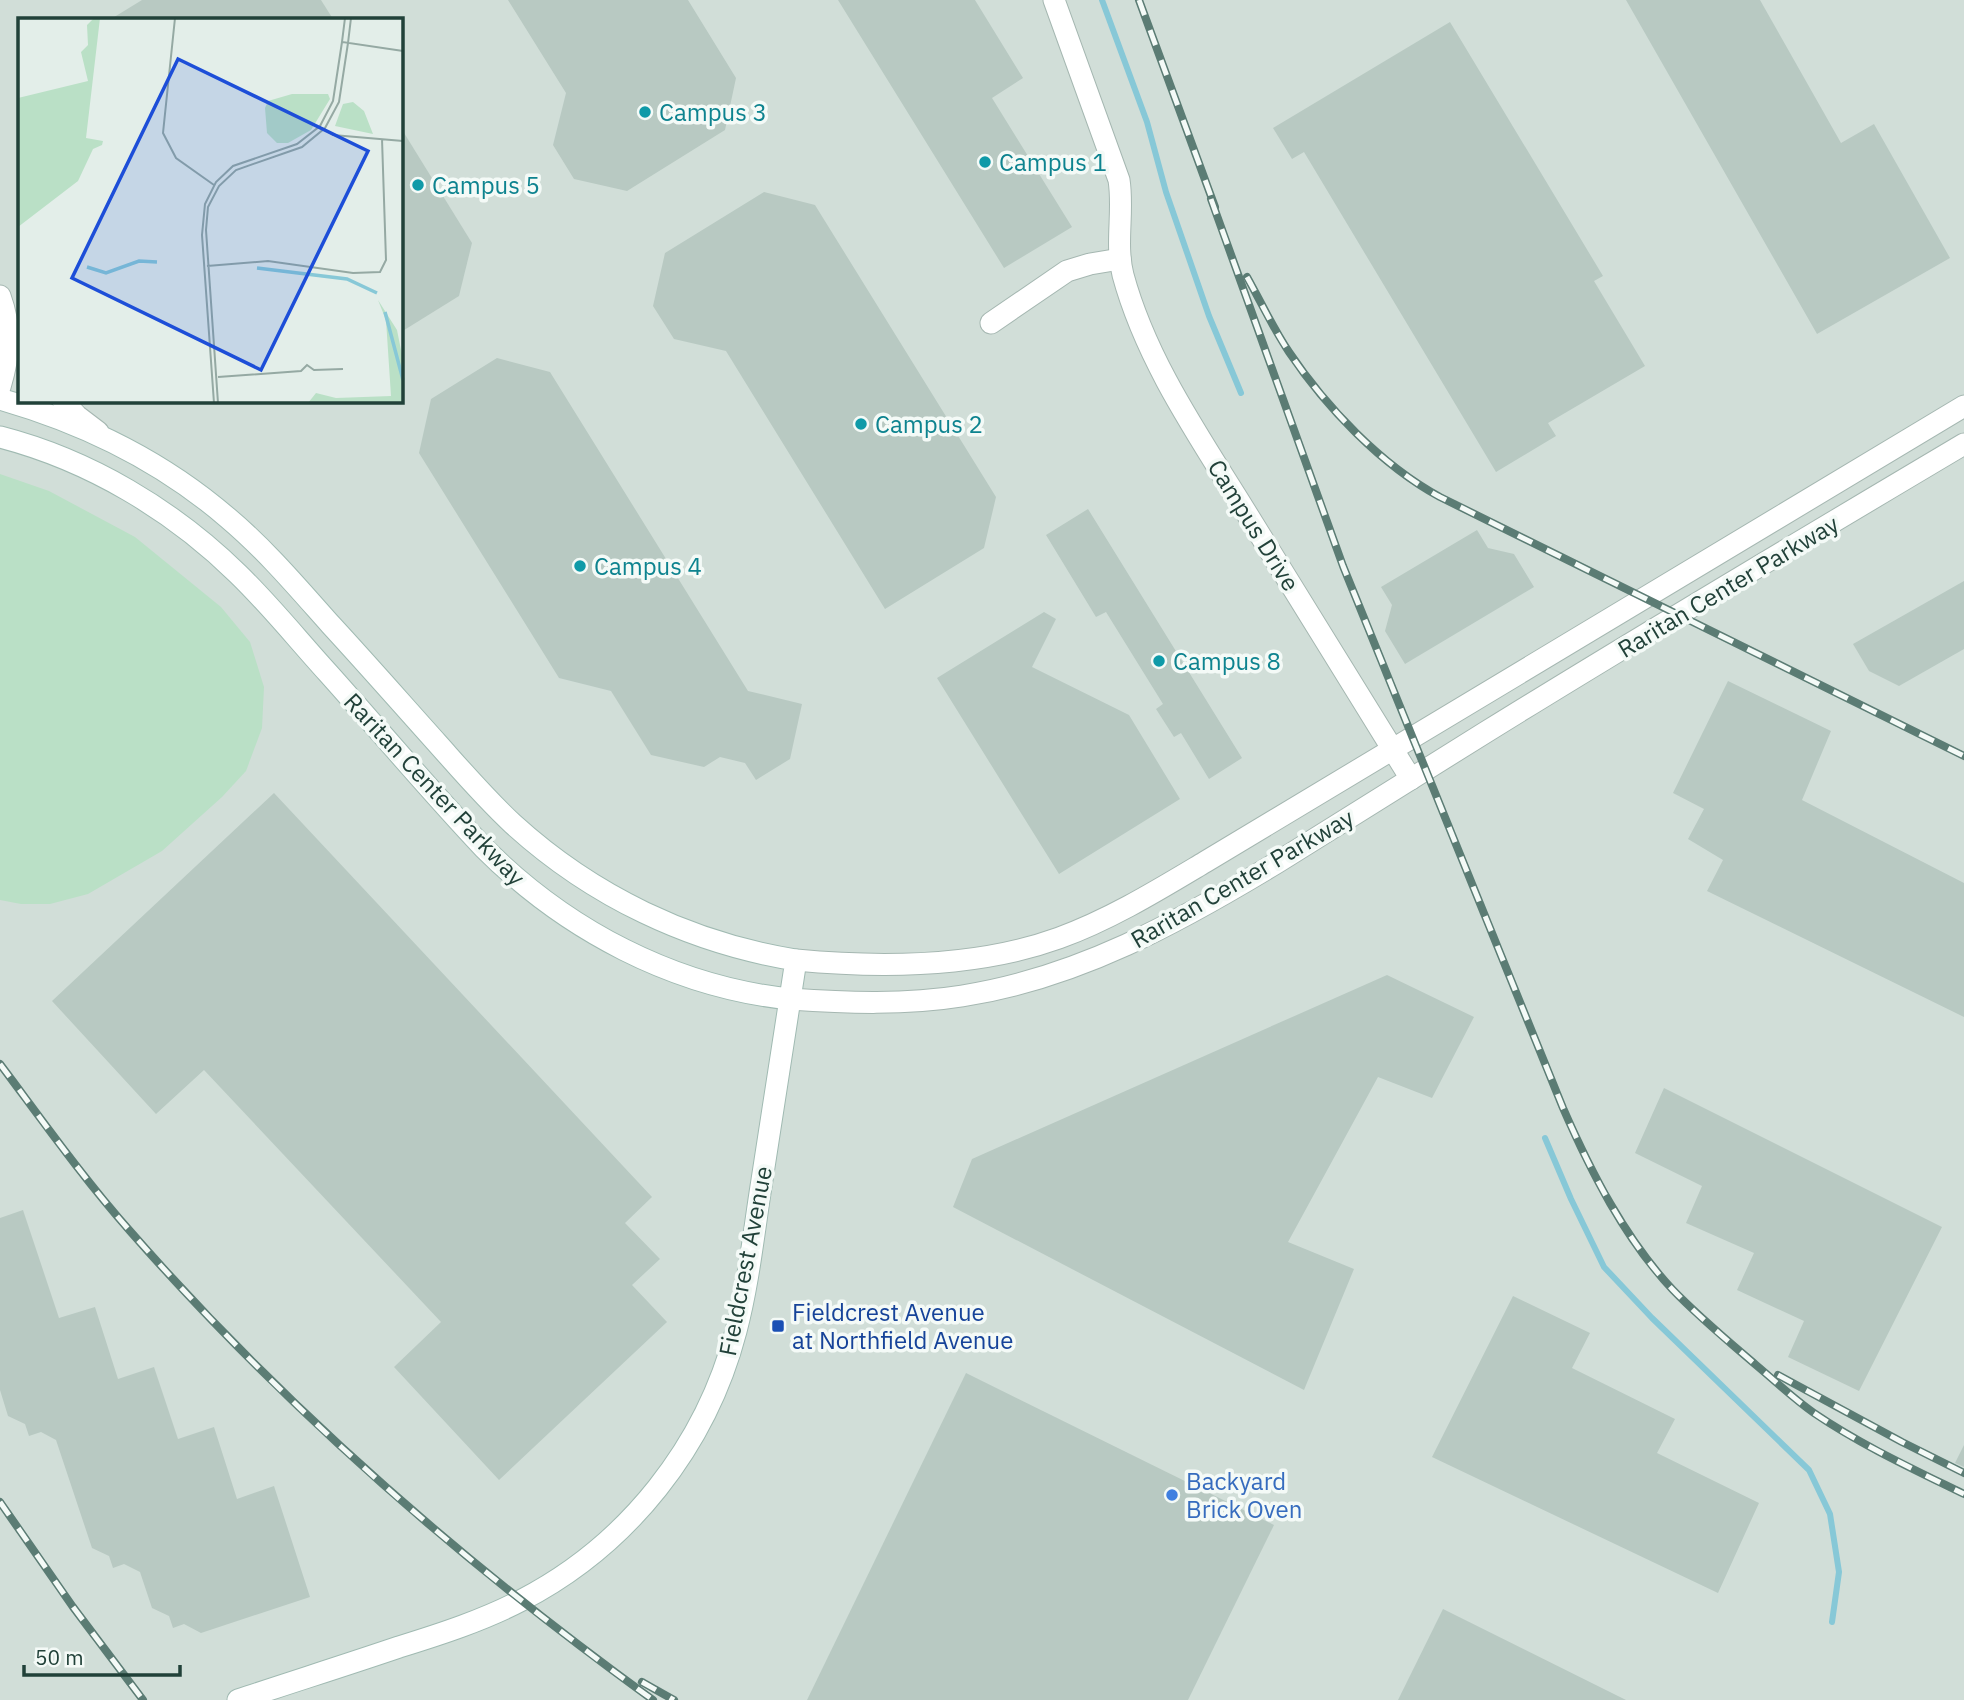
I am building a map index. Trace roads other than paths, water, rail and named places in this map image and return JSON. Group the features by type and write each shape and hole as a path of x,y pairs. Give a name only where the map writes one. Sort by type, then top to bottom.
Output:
{"street":[{"name":"Campus Drive","path":"1054,0 1119,180 1122,200 1120,259 1124,275 1140,321 1170,387 1411,779"},
{"path":"991,324 1067,271 1120,259"},
{"path":"0,295 18,331"},
{"path":"0,295 9,337 0,387"},
{"name":"Raritan Center Parkway","path":"0,399 112,440 200,495 257,544 284,572 512,823 554,859 602,891 663,922 735,947 796,960 874,964 989,957 1059,938 1113,915 1393,750 1964,406"},
{"path":"64,402 87,424 112,440"},
{"name":"Raritan Center Parkway","path":"0,438 55,456 122,487 169,517 219,557 269,607 484,848 516,879 580,926 660,965 729,988 790,999 871,1002 940,999 995,989 1073,967 1124,947 1197,909 1300,848 1964,444"},
{"name":"Fieldcrest Avenue","path":"239,1700 426,1639 513,1605 582,1562 622,1527 672,1469 703,1419 737,1328 796,960"}],"waterway":[{"path":"1102,0 1147,122 1166,192 1209,316 1241,393"},
{"path":"1545,1138 1604,1267 1652,1318 1809,1470 1830,1514 1839,1572 1832,1622"}],"railway":[{"path":"1139,0 1215,207"},
{"path":"1211,199 1343,566 1563,1108 1610,1204 1640,1249 1673,1290 1792,1396 1850,1436 1964,1494"},
{"path":"1247,277 1283,343 1337,414 1376,452 1418,484 1964,756"},
{"path":"0,1064 113,1211 250,1360 313,1421 444,1538 653,1700"},
{"path":"1778,1375 1964,1473"},
{"path":"0,1502 73,1607 143,1700"},
{"path":"642,1682 674,1700"}],"place":[{"name":"Campus 3","path":"645,112"},
{"name":"Campus 1","path":"985,162"},
{"name":"Campus 5","path":"418,185"},
{"name":"Campus 2","path":"861,424"},
{"name":"Campus 4","path":"580,566"},
{"name":"Campus 8","path":"1159,661"},
{"name":"Fieldcrest Avenue at Northfield Avenue","path":"778,1326"},
{"name":"Backyard Brick Oven","path":"1172,1495"}]}
